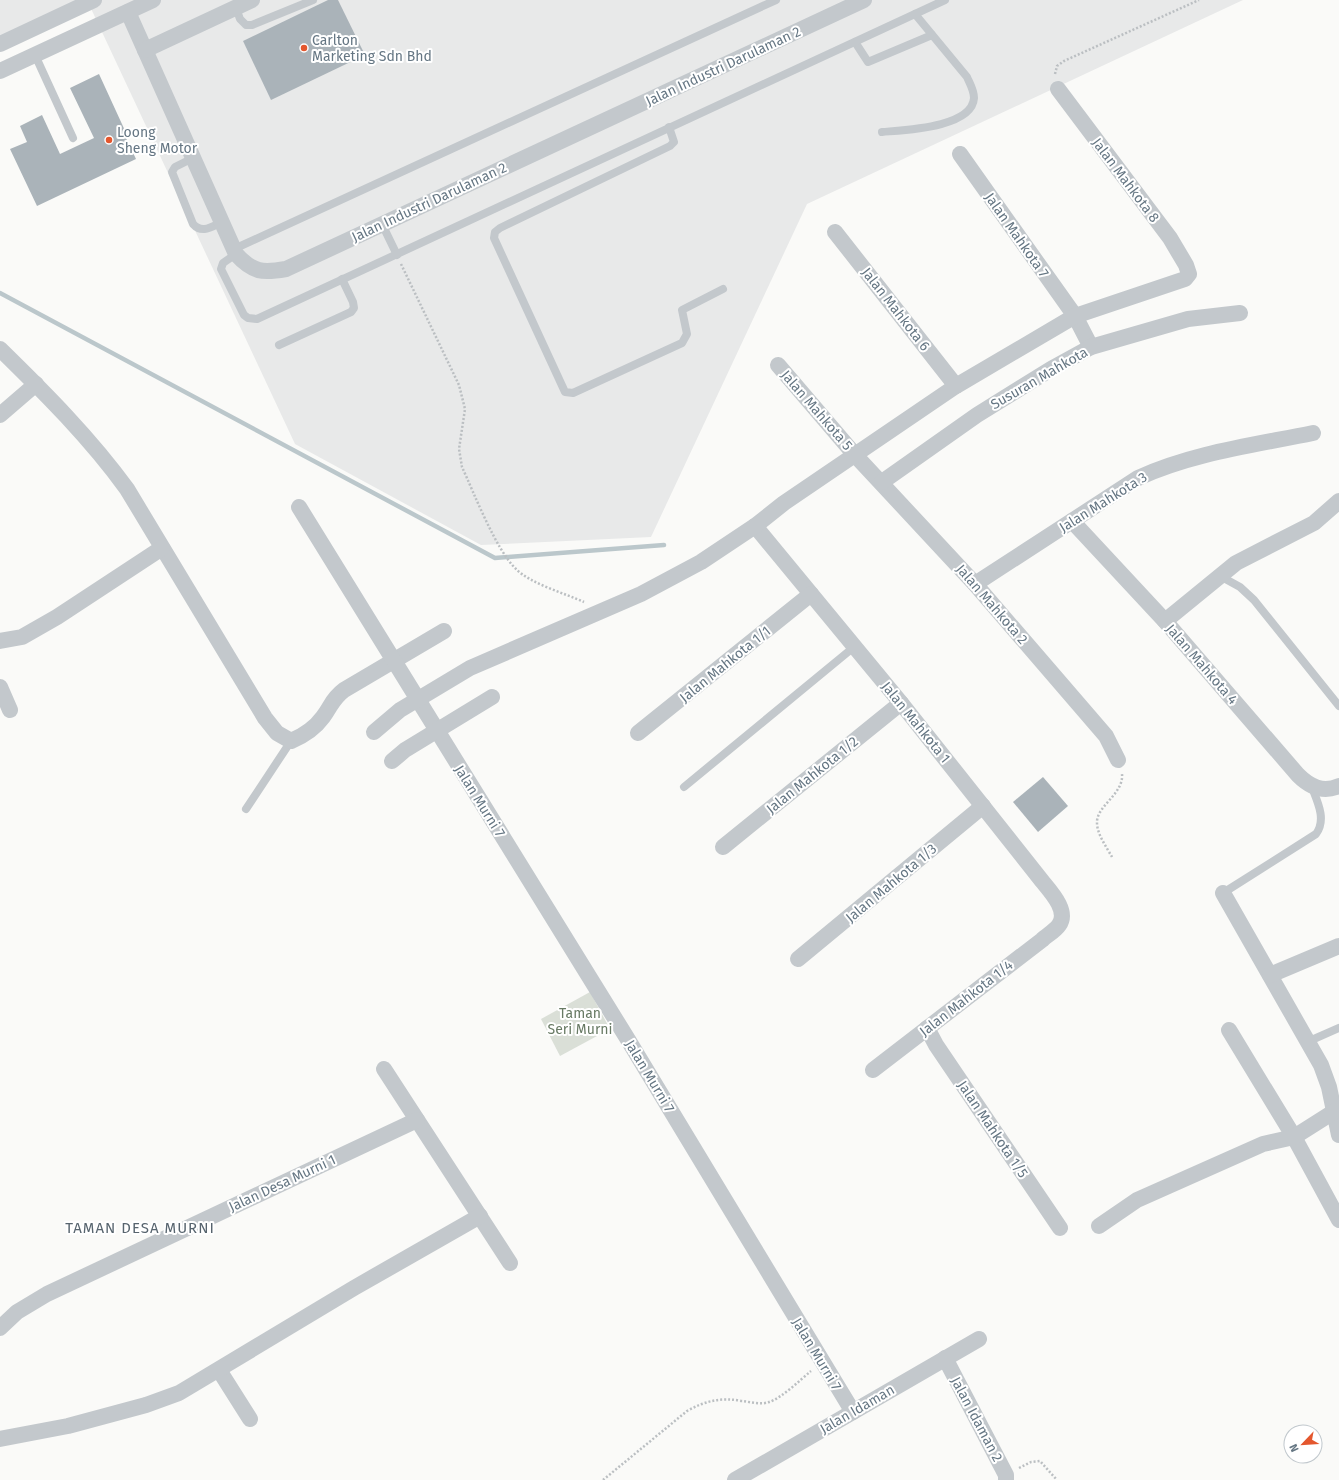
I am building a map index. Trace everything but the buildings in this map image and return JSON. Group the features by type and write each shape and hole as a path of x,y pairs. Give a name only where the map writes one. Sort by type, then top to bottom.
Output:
{"street":[{"path":"0,44 94,0"},
{"path":"0,71 153,0"},
{"path":"145,50 252,0"},
{"name":"Jalan Industri Darulaman 2","path":"128,12 235,252 245,263 264,272 286,269 864,0"},
{"name":"Jalan Mahkota 8","path":"1058,88 1170,238 1186,265 1189,274 1185,279 1075,316"},
{"name":"Jalan Mahkota 7","path":"960,154 1075,316 1091,347"},
{"name":"Jalan Mahkota 6","path":"835,232 956,386"},
{"name":"Susuran Mahkota","path":"882,482 977,415 1051,369 1091,347 1188,319 1240,313"},
{"path":"374,732 417,699 470,668 641,594 701,562 956,386 1075,316"},
{"path":"0,349 36,384 106,461 127,489 265,718 277,733 291,741 302,736 323,717 334,698 344,690 444,631"},
{"name":"Jalan Mahkota 5","path":"778,365 855,455"},
{"path":"0,415 36,384"},
{"name":"Jalan Mahkota 3","path":"975,584 1138,478 1162,467 1313,433"},
{"name":"Jalan Mahkota 2","path":"855,455 882,482 975,584 1106,736 1118,760"},
{"path":"1165,621 1236,563 1314,523 1339,500"},
{"name":"Jalan Murni 7","path":"299,506 627,1038 852,1412"},
{"name":"Jalan Mahkota 4","path":"1072,521 1165,621 1298,775 1311,786"},
{"name":"Jalan Mahkota 1","path":"755,526 901,703 1058,902 1062,915 1059,925"},
{"path":"0,641 22,636 57,618 162,548"},
{"name":"Jalan Mahkota 1/1","path":"638,733 811,594"},
{"path":"0,687 10,710"},
{"path":"392,761 405,750 436,730 492,697"},
{"name":"Jalan Mahkota 1/2","path":"724,846 901,703"},
{"path":"1311,786 1328,790 1339,786"},
{"name":"Jalan Mahkota 1/3","path":"798,959 983,806"},
{"path":"1223,893 1320,1065 1329,1087 1339,1135"},
{"name":"Jalan Mahkota 1/4","path":"873,1070 1059,925"},
{"path":"1270,975 1339,946"},
{"name":"Jalan Mahkota 1/5","path":"927,1028 940,1052 1060,1228"},
{"path":"1229,1030 1294,1137 1339,1220"},
{"path":"384,1069 510,1263"},
{"path":"1099,1226 1137,1200 1263,1144 1294,1137 1335,1111"},
{"name":"Jalan Desa Murni 1","path":"0,1328 17,1312 47,1294 417,1120"},
{"path":"0,1439 68,1426 146,1405 179,1393 354,1288 480,1216"},
{"name":"Jalan Idaman","path":"740,1479 978,1339"},
{"name":"Jalan Idaman 2","path":"945,1358 1006,1478"},
{"path":"219,1370 250,1418"}],"lane":[{"path":"236,8 240,19 246,25 252,25 313,0"},
{"path":"776,0 235,252 220,266 244,315 252,319 257,319 945,0"},
{"path":"882,132 940,125 960,116 970,106 974,99 972,88 967,77 915,14"},
{"path":"855,42 868,62 873,62 932,35"},
{"path":"34,55 73,138"},
{"path":"669,127 674,142 670,146 500,228 495,232 494,238 565,392 569,393 573,393 682,343 687,334 682,310 723,289"},
{"path":"193,158 175,167 172,172 193,224 197,229 202,230 222,222"},
{"path":"382,224 397,255"},
{"path":"279,345 350,312 354,308 354,302 342,279"},
{"path":"1220,576 1240,586 1254,600 1339,706"},
{"path":"684,787 854,647"},
{"path":"246,809 291,741"},
{"path":"1223,893 1316,834 1321,828 1322,817 1311,786"},
{"path":"1308,1042 1339,1028"}],"path":[{"path":"1064,61 1199,0"},
{"path":"397,255 459,385 465,409 459,458 499,544 516,569 532,579 603,610"},
{"path":"1112,857 1097,823 1098,816 1120,786 1122,779 1118,760"},
{"path":"603,1480 687,1411 698,1404 715,1399 734,1399 759,1404 770,1402 822,1362"},
{"path":"1006,1478 1031,1462 1040,1461 1057,1480"}],"shaded area":[{"path":"0,0 83,0 0,39"},
{"path":"87,0 1243,0 807,204 651,537 481,545 295,444"}],"green space":[{"name":"Taman Seri Murni","path":"590,992 610,1029 560,1056 541,1019"}],"waterway":[{"path":"0,293 495,558 664,545"}],"place":[{"name":"Carlton Marketing Sdn Bhd","path":"304,48"},
{"name":"Loong Sheng Motor","path":"109,140"}],"district":[{"name":"TAMAN DESA MURNI","path":"140,1228"}]}
